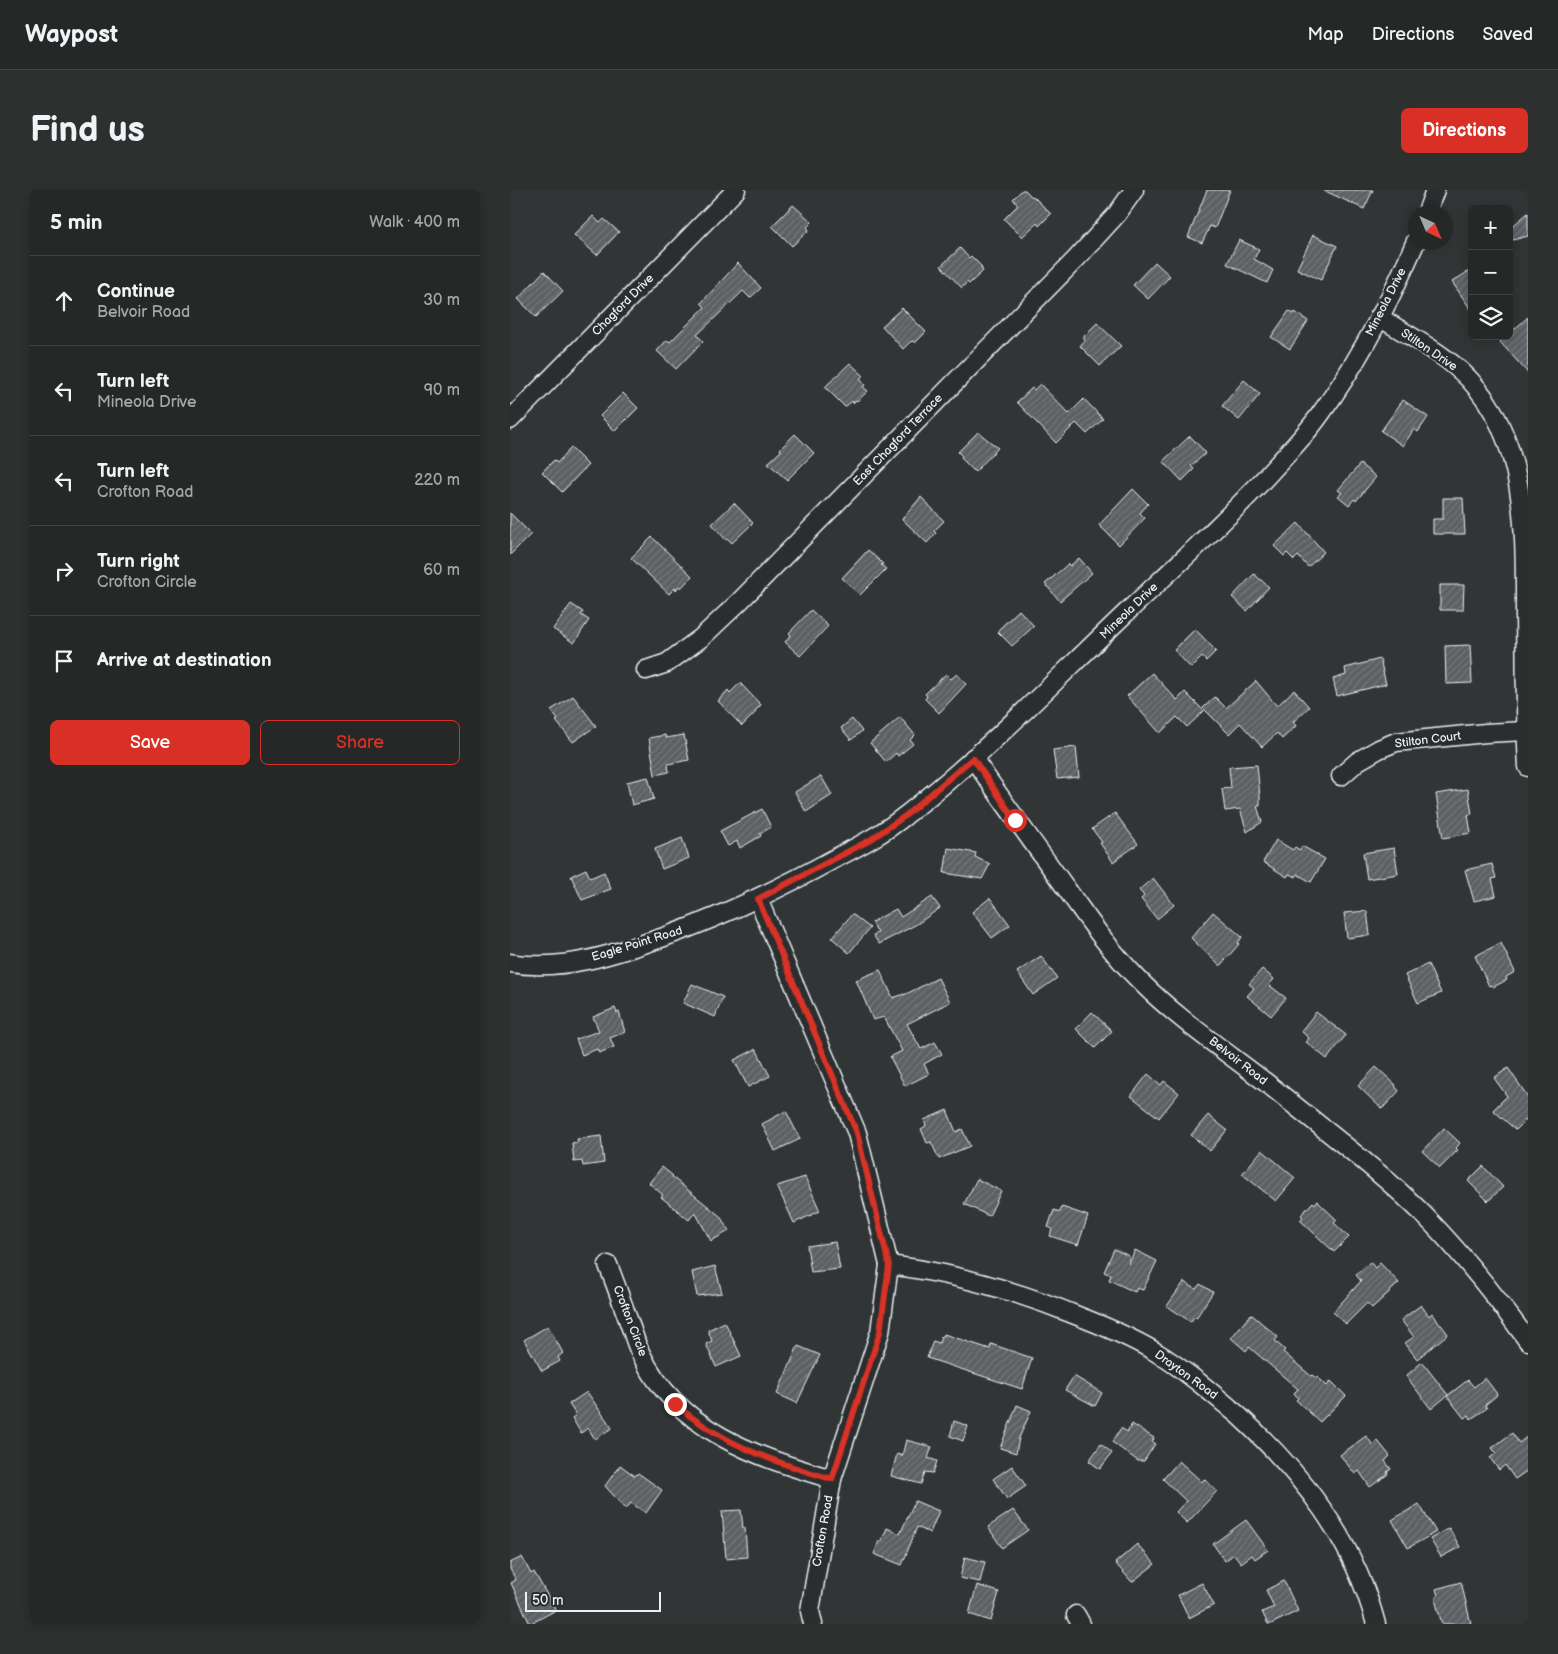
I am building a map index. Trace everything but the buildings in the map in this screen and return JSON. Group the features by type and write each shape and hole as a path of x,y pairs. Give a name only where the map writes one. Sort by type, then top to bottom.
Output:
{"street":[{"name":"Chagford Drive","path":"510,420 736,190"},
{"name":"East Chagford Terrace","path":"646,670 667,664 701,638 740,601 1076,259 1117,214 1134,190"},
{"path":"1430,205 1435,190"},
{"name":"Mineola Drive","path":"758,899 870,840 905,816 1021,715 1244,502 1302,438 1320,415 1352,366 1412,250"},
{"name":"Stilton Drive","path":"1379,317 1448,361 1469,378 1497,417 1508,442 1515,466 1523,519 1528,767"},
{"name":"Stilton Court","path":"1341,776 1358,761 1396,742 1526,731"},
{"name":"Belvoir Road","path":"973,758 1015,820 1111,951 1171,1009 1391,1185 1427,1218 1468,1262 1528,1340"},
{"name":"Eagle Point Road","path":"510,963 549,965 581,962 671,935 758,899"},
{"name":"Crofton Road","path":"758,899 857,1133 889,1265 880,1332 832,1479 810,1610 813,1624"},
{"name":"Crofton Circle","path":"608,1264 640,1354 658,1383 675,1404 694,1420 723,1439 756,1454 832,1479"},
{"name":"Drayton Road","path":"889,1265 932,1270 1039,1300 1116,1331 1153,1351 1189,1374 1265,1440 1317,1500 1340,1537 1359,1577 1376,1624"}],"route":[{"path":"675,1404 694,1420 723,1439 756,1454 832,1479 880,1332 889,1265 857,1133 758,899 870,840 905,816 973,758 1015,820"}]}
